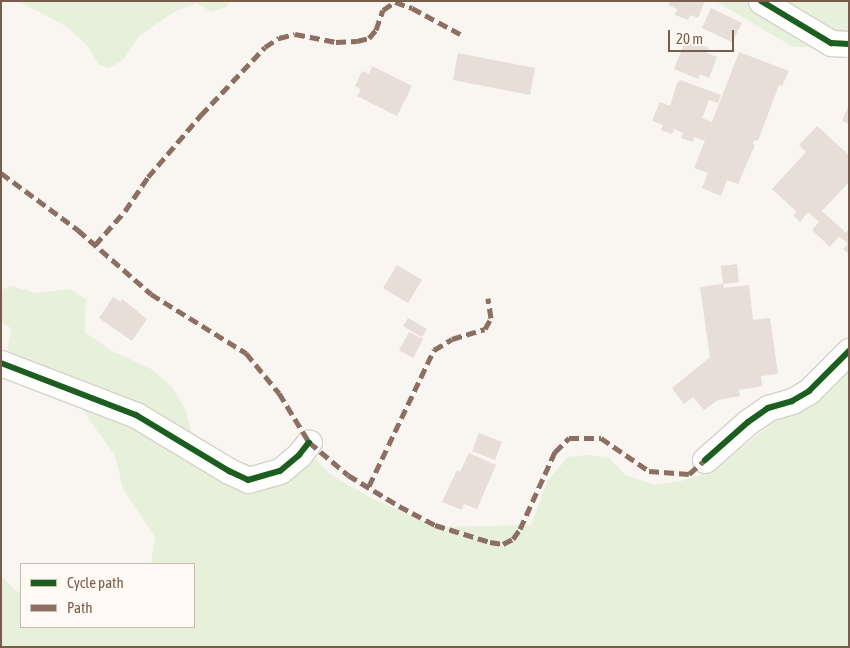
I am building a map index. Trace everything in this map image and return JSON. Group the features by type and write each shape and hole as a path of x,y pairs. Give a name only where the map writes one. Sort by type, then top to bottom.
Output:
{"street":[{"path":"761,1 831,43 849,44"},
{"path":"705,460 748,422 768,408 792,401 809,391 849,352"},
{"path":"1,363 136,414 229,472 248,480 280,471 299,455 310,442"}],"green space":[{"path":"18,1 230,1 226,7 212,12 196,3 174,12 139,36 124,59 109,68 99,65 87,45 64,25"},
{"path":"715,1 849,1 849,51 821,47 793,47"},
{"path":"11,286 37,293 70,289 86,299 85,332 110,350 151,369 173,388 186,411 191,431 214,451 265,486 293,479 314,458 330,474 373,499 437,527 531,525 548,480 568,457 587,455 609,458 626,475 655,485 681,481 713,471 781,416 849,366 849,647 1,647 1,576 16,591 20,592 20,628 195,628 195,563 151,563 155,537 123,489 115,455 90,421 67,380 33,369 7,350 11,328 1,323 1,290"}],"building":[{"path":"670,1 705,1 698,18 690,15 688,20 675,15 677,9 668,5"},
{"path":"711,8 742,23 732,42 702,28"},
{"path":"686,39 709,48 707,53 717,57 709,78 700,74 698,79 674,69"},
{"path":"739,52 789,71 782,86 779,85 758,141 754,140 753,144 755,145 738,184 727,180 721,196 702,188 708,173 694,168 705,141 694,137 693,142 681,138 683,133 674,129 672,134 661,130 663,125 652,121 660,102 670,106 677,83 680,80 721,95 718,103 709,100 702,118 712,122"},
{"path":"458,53 535,68 530,95 453,80"},
{"path":"372,66 412,86 397,116 357,96 361,89 355,86 362,71 369,74"},
{"path":"849,105 849,124 842,121"},
{"path":"817,126 849,155 849,182 822,211 846,233 849,229 849,254 843,249 848,244 839,236 830,247 812,230 819,222 808,212 800,222 793,215 797,212 772,189 806,152 799,145"},
{"path":"737,264 739,282 723,284 721,266"},
{"path":"397,265 422,280 408,303 383,288"},
{"path":"723,284 724,288 749,285 753,320 770,318 778,374 761,376 762,386 739,390 740,396 718,400 704,410 693,397 684,404 672,388 710,357 700,287"},
{"path":"113,297 121,302 122,299 147,319 132,341 99,318"},
{"path":"408,318 427,329 422,337 403,326"},
{"path":"409,332 423,339 413,358 399,350"},
{"path":"479,433 502,442 495,460 472,451"},
{"path":"469,453 496,465 477,509 464,504 462,510 442,502 457,470 460,472"}],"marked path":[{"path":"95,245 125,211 148,177 201,115 265,47 279,38 295,34 336,42 357,41 369,38 376,30 383,10 395,2 412,8 460,34"},
{"path":"1,173 78,230 151,294 246,353 279,393 309,442 348,475 435,525 490,542 503,544 513,539 520,529 555,452 569,438 601,438 649,471 689,474 705,460"},
{"path":"369,486 434,350 452,339 485,329 491,318 488,298"}],"cycle path":[{"path":"761,1 831,43 849,44"},
{"path":"705,460 748,422 768,408 792,401 809,391 849,351"},
{"path":"1,363 136,415 229,471 248,480 280,471 299,455 309,442"}]}
